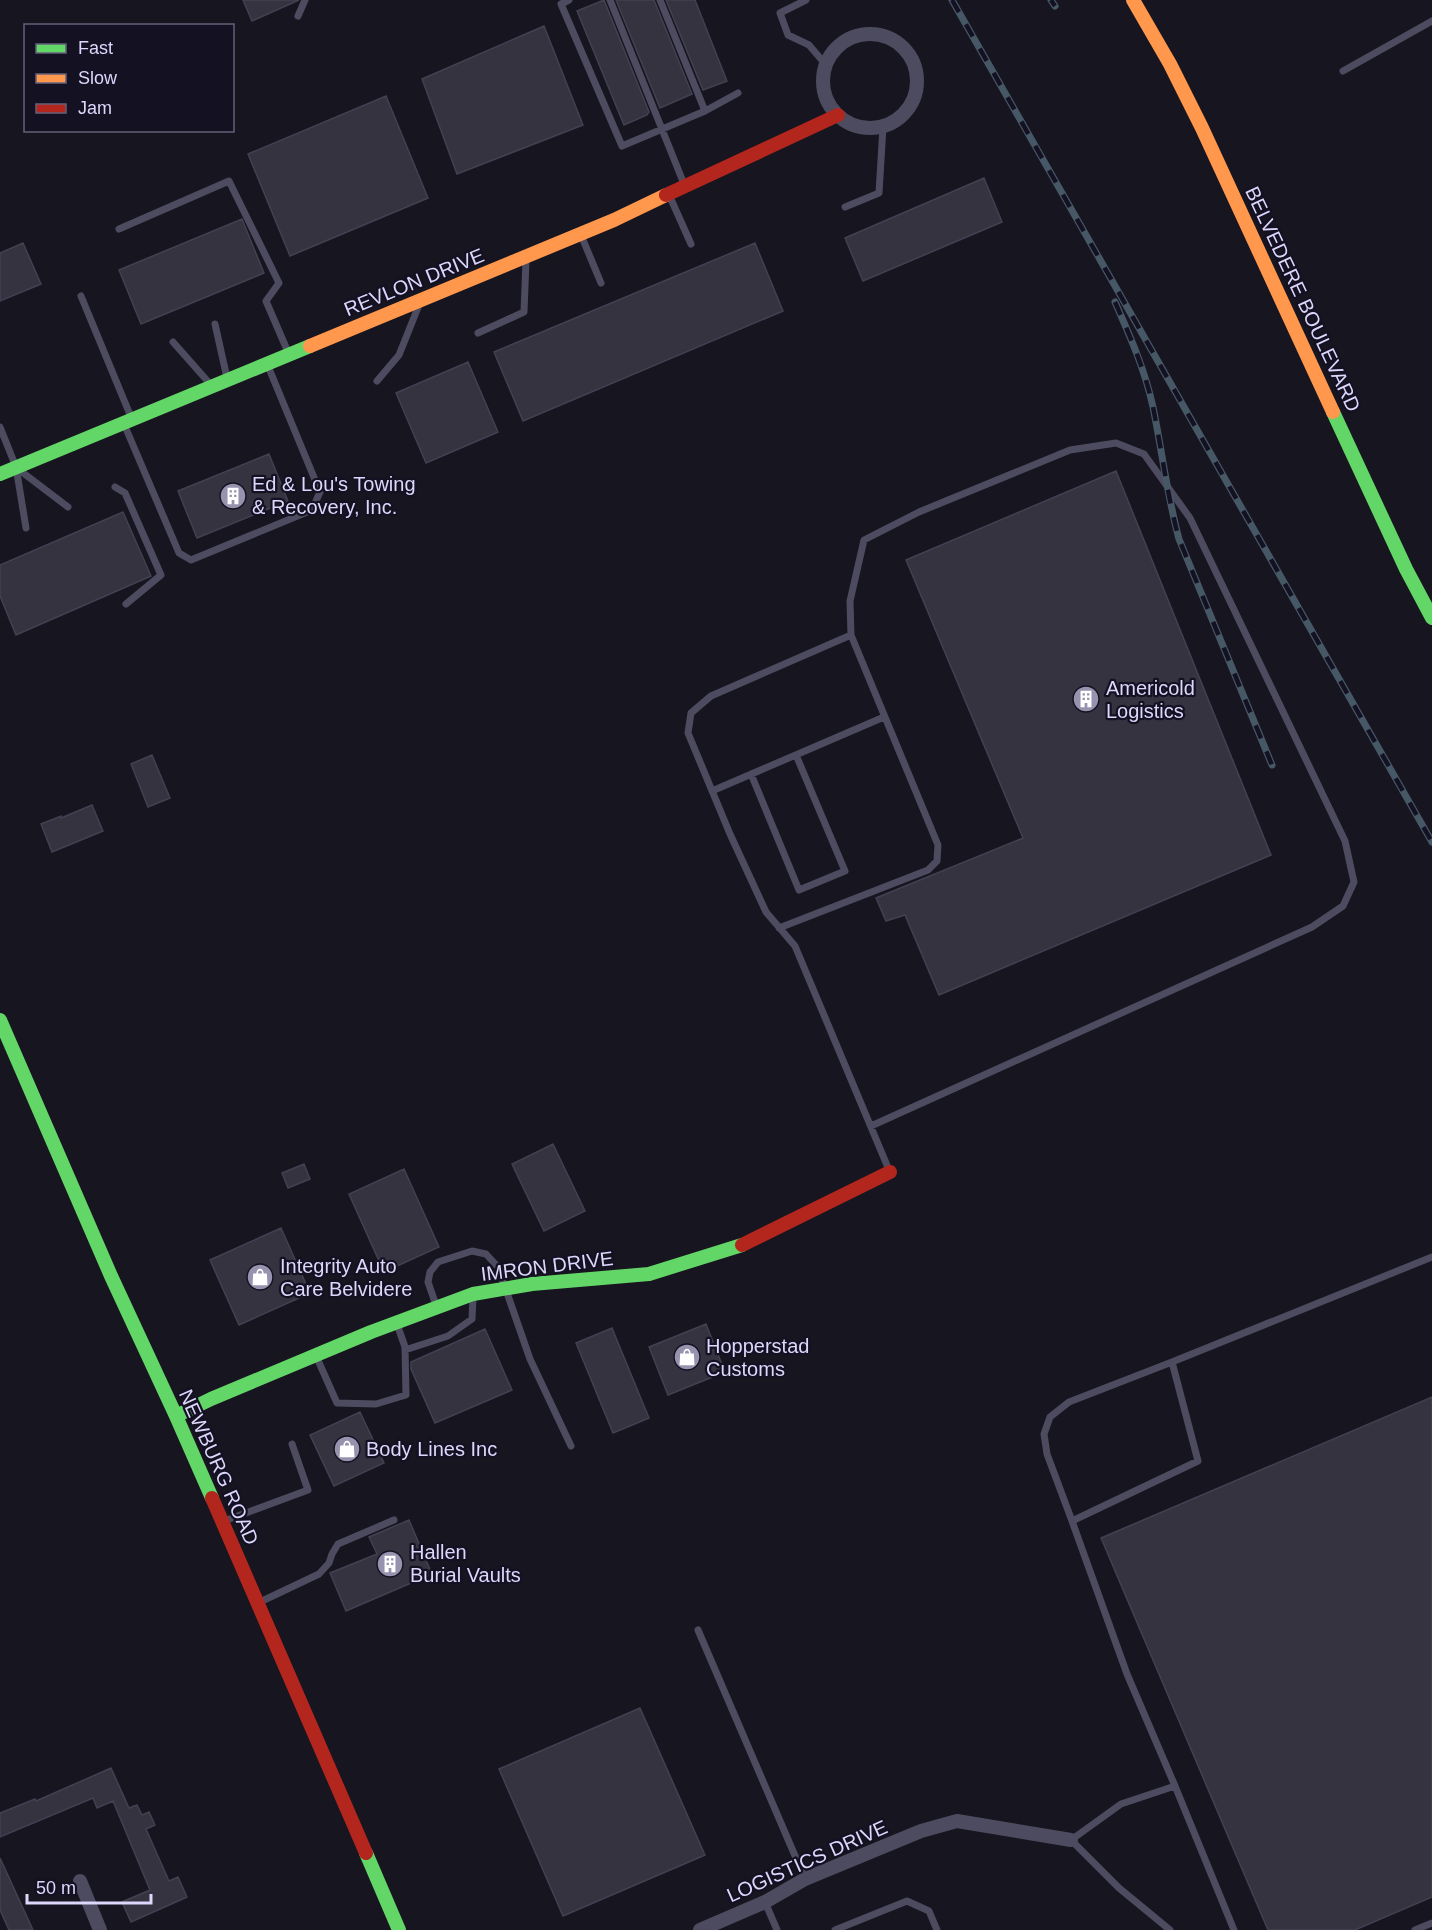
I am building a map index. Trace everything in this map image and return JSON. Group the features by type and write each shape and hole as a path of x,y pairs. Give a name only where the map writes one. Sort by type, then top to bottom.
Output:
{"street":[{"name":"BELVEDERE BOULEVARD","path":"1133,0 1170,64 1202,128 1406,569 1432,618"},
{"path":"861,35 881,35 905,49 914,67 917,88 913,101 906,112 883,127 867,128 851,124 829,105 824,92 823,78 826,65 832,53 842,43 861,35"},
{"name":"REVLON DRIVE","path":"0,474 580,234 838,115"},
{"name":"NEWBURG ROAD","path":"0,1020 111,1276 176,1416 399,1930"},
{"name":"IMRON DRIVE","path":"176,1416 315,1356 473,1294 532,1284 649,1274 738,1247 890,1172"},
{"name":"LOGISTICS DRIVE","path":"700,1930 765,1902 805,1879 921,1831 957,1821 1071,1840"},
{"path":"80,1881 100,1930"}],"lane":[{"path":"298,16 305,0"},
{"path":"569,0 561,4 622,146 705,111 738,93"},
{"path":"610,0 685,187"},
{"path":"660,0 705,111"},
{"path":"806,0 780,13 788,36 809,45 826,65"},
{"path":"1343,71 1432,21"},
{"path":"845,207 879,193 883,127"},
{"path":"119,229 229,181 279,283 266,301 289,354"},
{"path":"668,194 691,244"},
{"path":"580,234 601,283"},
{"path":"478,333 524,312 526,256"},
{"path":"81,296 179,554 192,560 312,510 320,492 267,363"},
{"path":"377,381 399,355 421,300"},
{"path":"215,324 227,380"},
{"path":"174,342 212,386"},
{"path":"0,427 16,467 26,528"},
{"path":"779,928 928,870 937,861 938,845 851,635 850,601 864,540 919,512 1070,450 1116,442 1144,454 1191,518 1345,841 1354,882 1343,906 1312,927 871,1126"},
{"path":"16,467 68,507"},
{"path":"115,487 125,493 161,575 126,604"},
{"path":"851,635 711,696 690,713 688,733 766,912 795,946 890,1172"},
{"path":"712,791 884,717"},
{"path":"751,774 799,890 845,871 796,755"},
{"path":"436,1308 428,1282 430,1272 438,1262 472,1251 486,1254 498,1267 530,1359 571,1446"},
{"path":"1234,1930 1127,1674 1047,1454 1044,1434 1050,1416 1069,1402 1432,1257"},
{"path":"405,1350 448,1336 472,1319 473,1294"},
{"path":"315,1356 337,1403 376,1404 406,1395 405,1350 397,1323"},
{"path":"1072,1521 1198,1461 1172,1362"},
{"path":"222,1522 308,1490 292,1444"},
{"path":"257,1604 319,1574 329,1563 338,1544 394,1521"},
{"path":"698,1630 805,1879"},
{"path":"1170,1930 1119,1888 1071,1840 1121,1804 1175,1786"},
{"path":"835,1930 907,1901 929,1911 937,1930"},
{"path":"765,1902 777,1930"},
{"path":"1415,1930 1432,1923"}],"building":[{"path":"243,0 299,0 252,21"},
{"path":"604,0 649,112 624,125 577,11"},
{"path":"616,0 654,0 692,94 660,108"},
{"path":"666,0 695,0 727,81 703,90"},
{"path":"544,26 583,125 457,174 422,79"},
{"path":"386,96 428,198 290,256 248,154"},
{"path":"984,178 1002,222 863,281 845,238"},
{"path":"242,219 264,273 141,324 119,270"},
{"path":"23,243 41,284 0,301 0,253"},
{"path":"755,243 783,311 523,421 494,352"},
{"path":"468,362 498,432 426,463 396,393"},
{"name":"Ed & Lou's Towing & Recovery, Inc.","path":"269,454 288,501 197,538 178,491"},
{"name":"Americold Logistics","path":"1116,471 1271,855 939,995 905,915 886,921 876,898 1023,838 906,560"},
{"path":"123,512 151,576 16,635 0,596 0,565"},
{"path":"152,755 170,798 148,807 131,764"},
{"path":"92,805 103,831 52,852 41,824"},
{"path":"553,1144 585,1211 544,1231 512,1164"},
{"path":"304,1164 310,1179 288,1188 282,1173"},
{"path":"404,1169 439,1247 384,1272 349,1194"},
{"name":"Integrity Auto Care Belvidere","path":"281,1228 310,1293 239,1325 210,1260"},
{"path":"706,1324 725,1372 668,1395 649,1347"},
{"path":"612,1328 649,1418 613,1433 576,1343"},
{"path":"485,1329 512,1390 435,1423 411,1369 411,1362"},
{"path":"1432,1397 1432,1897 1355,1930 1268,1930 1101,1538"},
{"name":"Body Lines Inc","path":"360,1412 384,1463 334,1486 310,1435"},
{"name":"Hallen Burial Vaults","path":"409,1520 432,1574 346,1611 330,1573 377,1554 369,1537"},
{"path":"640,1708 705,1855 563,1916 499,1769"},
{"path":"111,1768 129,1808 137,1805 142,1815 149,1812 155,1825 146,1829 169,1881 178,1877 187,1897 131,1922 122,1902 150,1890 113,1801 97,1808 93,1798 0,1837 0,1813 35,1799 36,1801"},
{"path":"0,1858 33,1930 9,1930 0,1910"}],"railway":[{"path":"952,0 1432,842"},
{"path":"1051,0 1055,6"},
{"path":"1115,302 1137,353 1150,393 1179,539 1272,765"}],"traffic: fast":[{"path":"0,474 310,346"},
{"path":"1333,412 1406,569 1432,618"},
{"path":"0,1020 111,1276 212,1498"},
{"path":"176,1416 371,1332 473,1294 532,1284 649,1274 742,1245"},
{"path":"366,1853 399,1930"}],"traffic: slow":[{"path":"1133,0 1170,64 1202,128 1333,412"},
{"path":"310,346 614,220 666,195"}],"traffic: jam":[{"path":"666,195 838,115"},
{"path":"742,1245 890,1172"},
{"path":"212,1498 366,1853"}],"place":[{"name":"Ed & Lou's Towing & Recovery, Inc.","path":"233,496"},
{"name":"Americold Logistics","path":"1086,699"},
{"name":"Integrity Auto Care Belvidere","path":"260,1277"},
{"name":"Hopperstad Customs","path":"687,1357"},
{"name":"Body Lines Inc","path":"347,1449"},
{"name":"Hallen Burial Vaults","path":"390,1564"}]}
